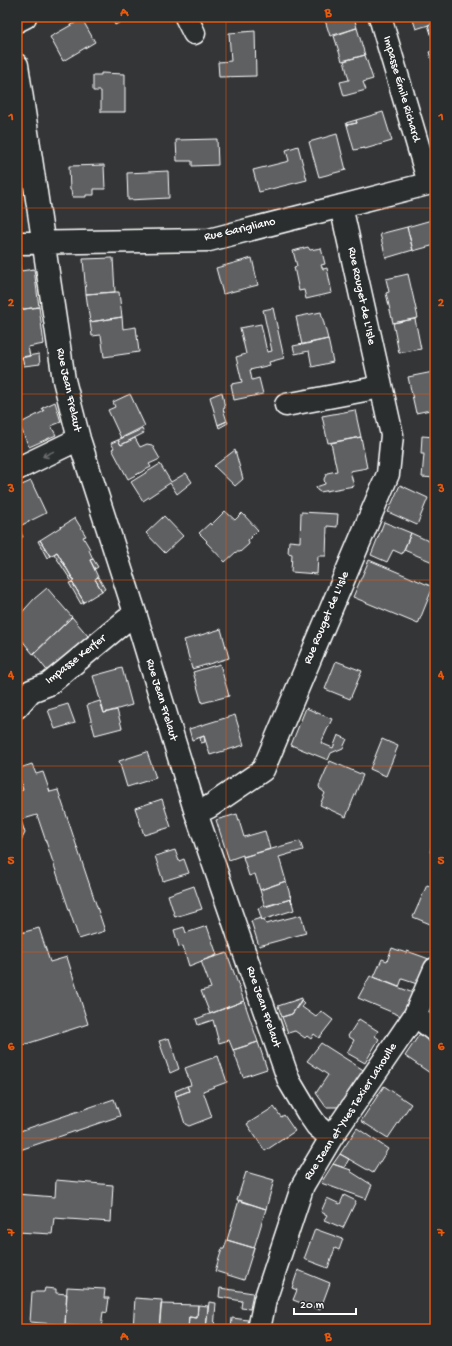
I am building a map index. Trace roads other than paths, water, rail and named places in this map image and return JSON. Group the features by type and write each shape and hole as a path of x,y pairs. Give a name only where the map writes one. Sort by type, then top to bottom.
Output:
{"street":[{"path":"17,21 25,17"},
{"name":"Impasse Émile Richard","path":"380,17 432,183"},
{"name":"Rue Jean Frelaut","path":"17,65 64,380 79,439 135,613 196,813 289,1081 317,1126 332,1138"},
{"name":"Rue Garigliano","path":"17,243 209,240 432,183"},
{"name":"Rue Rouget de L'Isle","path":"196,813 209,807 263,770 388,474 392,435 341,206"},
{"path":"286,405 381,387"},
{"path":"17,469 79,439"},
{"name":"Impasse Kerfer","path":"17,707 31,691 48,684 135,613"},
{"name":"Rue Jean et Yves Texier Lahoulle","path":"259,1329 265,1300 303,1185 332,1138 415,1015 435,969"},
{"path":"415,1015 435,1032"}]}
